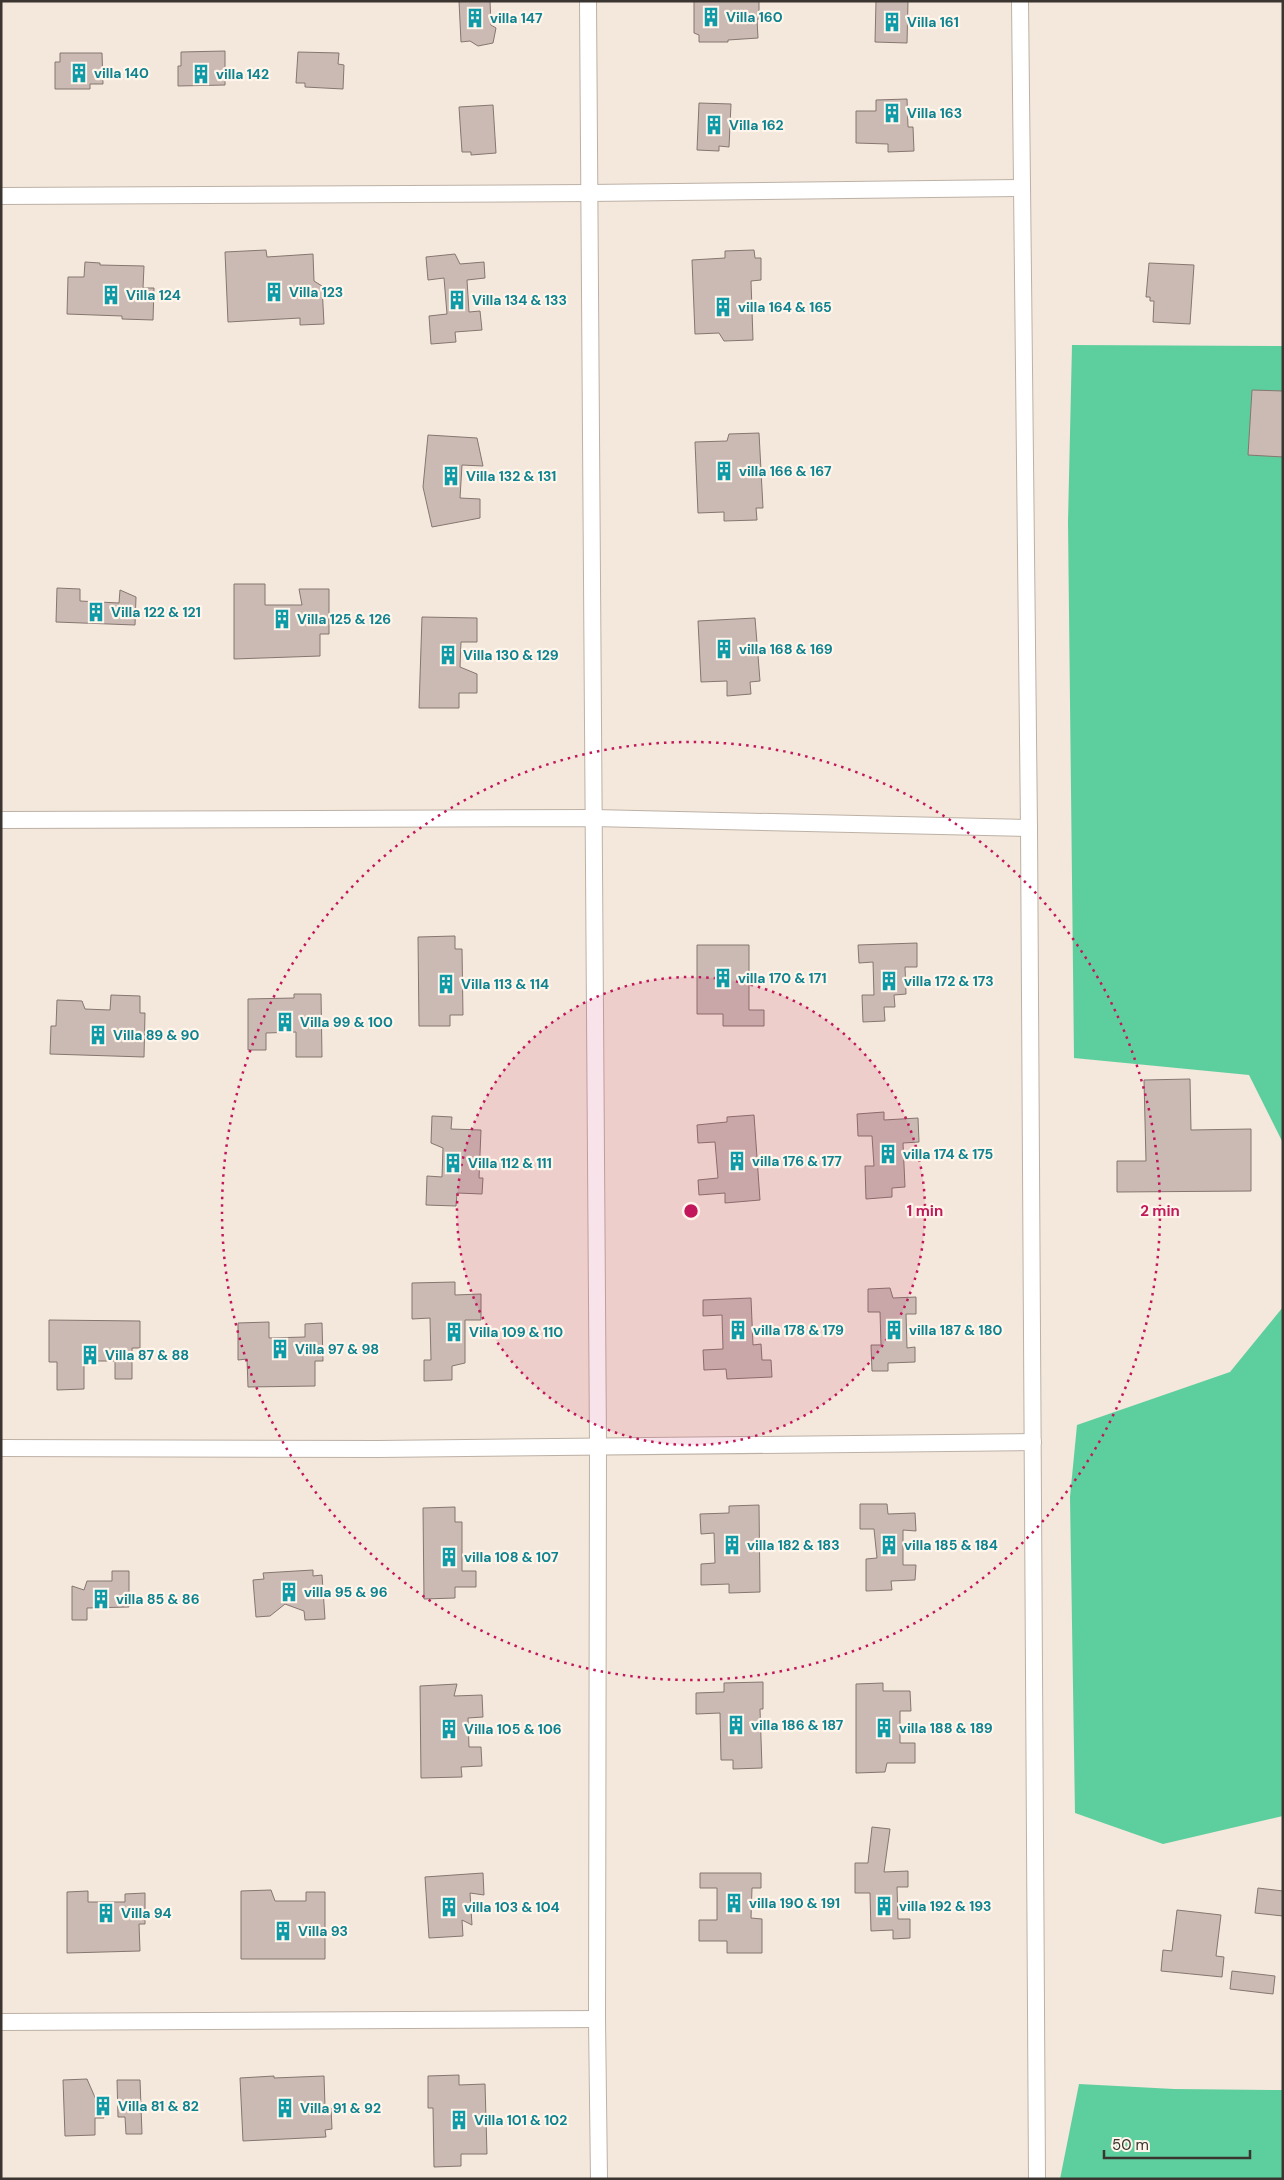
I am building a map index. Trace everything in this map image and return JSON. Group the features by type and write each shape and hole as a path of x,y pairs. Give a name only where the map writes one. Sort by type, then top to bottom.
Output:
{"street":[{"path":"588,1 598,1446 597,2019 599,2179"},
{"path":"1020,1 1029,828 1037,2179"},
{"path":"1,196 588,193 1022,188"},
{"path":"1,820 593,818 1029,828"},
{"path":"1,1448 378,1449 1033,1442"},
{"path":"1,2022 597,2019"}],"green space":[{"path":"1072,345 1283,346 1283,1143 1249,1075 1074,1058 1068,522"},
{"path":"1283,1307 1283,1816 1163,1844 1075,1813 1070,1497 1077,1425 1230,1372"},
{"path":"1079,2084 1174,2089 1283,2090 1283,2179 1060,2179"}],"building":[{"name":"villa 147","path":"459,1 490,1 491,25 496,28 493,43 478,46 470,41 461,42"},
{"path":"694,1 759,1 759,19 757,19 758,38 728,40 728,42 699,42 699,35 694,33"},
{"name":"Villa 161","path":"876,1 908,1 907,43 875,42"},
{"name":"villa 142","path":"225,51 225,85 178,86 178,66 181,66 181,52"},
{"path":"298,52 339,53 338,64 344,65 343,89 305,87 305,83 296,83"},
{"name":"villa 140","path":"60,53 102,53 103,84 90,84 90,89 55,89 55,62 60,62"},
{"name":"Villa 163","path":"907,99 908,127 913,127 914,151 888,152 888,144 856,143 856,111 876,111 876,100"},
{"name":"Villa 162","path":"699,103 731,104 729,147 719,146 719,151 697,150"},
{"path":"493,105 496,153 471,155 471,152 462,152 459,107"},
{"name":"Villa 123","path":"266,250 267,257 313,254 314,281 322,286 324,324 300,325 300,318 228,322 225,252"},
{"name":"villa 164 & 165","path":"754,250 755,258 761,258 761,280 751,281 753,340 724,341 719,333 695,334 692,260 725,258 725,251"},
{"name":"Villa 134 & 133","path":"455,254 460,264 484,262 485,278 467,280 469,312 480,311 482,330 455,332 456,342 431,344 429,316 447,314 444,278 428,280 426,257"},
{"name":"Villa 124","path":"85,262 100,263 100,265 144,266 143,288 154,288 153,320 122,319 122,316 67,314 68,277 84,277"},
{"path":"1149,263 1194,265 1190,324 1153,322 1154,301 1150,301 1150,297 1146,297"},
{"path":"1252,390 1283,391 1283,457 1248,455"},
{"name":"villa 166 & 167","path":"759,433 763,508 756,508 757,520 724,521 724,512 698,513 695,442 727,441 729,434"},
{"name":"Villa 132 & 131","path":"428,435 477,438 483,466 462,465 460,498 480,499 480,518 432,527 423,487"},
{"name":"Villa 125 & 126","path":"234,584 265,584 265,605 302,605 299,589 329,589 329,634 320,634 320,656 234,659"},
{"name":"Villa 122 & 121","path":"57,588 80,589 80,601 119,603 120,590 136,597 135,625 56,622"},
{"name":"Villa 130 & 129","path":"422,617 477,618 477,642 461,642 460,667 477,674 477,693 459,693 459,708 419,708"},
{"name":"villa 168 & 169","path":"755,618 760,681 750,682 751,694 727,696 727,681 701,682 698,621"},
{"name":"Villa 113 & 114","path":"455,936 455,949 462,949 463,1015 450,1015 450,1026 419,1026 418,937"},
{"name":"villa 172 & 173","path":"917,943 917,967 905,967 906,994 894,995 895,1007 884,1007 885,1021 863,1022 862,995 874,995 873,962 859,963 858,945"},
{"name":"villa 170 & 171","path":"697,945 749,945 749,1010 764,1010 764,1026 723,1026 723,1014 697,1014"},
{"name":"Villa 99 & 100","path":"294,994 321,994 322,1057 296,1057 296,1032 266,1033 266,1050 248,1050 248,999 294,998"},
{"name":"Villa 89 & 90","path":"111,995 140,996 140,1013 145,1013 144,1057 50,1054 51,1026 56,1026 57,1000 82,1001 85,1009 110,1010"},
{"path":"1190,1079 1191,1130 1251,1129 1251,1191 1117,1192 1117,1161 1146,1161 1144,1080"},
{"name":"villa 174 & 175","path":"884,1112 884,1120 918,1118 919,1142 903,1143 905,1187 892,1188 892,1197 866,1199 865,1166 874,1166 872,1136 858,1136 857,1114"},
{"name":"villa 176 & 177","path":"754,1115 760,1200 725,1203 725,1193 699,1195 698,1180 718,1178 715,1142 698,1143 697,1125 727,1122 727,1117"},
{"name":"Villa 112 & 111","path":"432,1116 452,1117 451,1129 481,1130 479,1178 483,1178 482,1194 457,1193 456,1206 426,1205 427,1176 442,1177 443,1148 431,1143"},
{"name":"Villa 109 & 110","path":"455,1282 455,1295 481,1294 481,1320 465,1320 465,1363 452,1366 452,1380 424,1381 424,1360 431,1360 430,1318 412,1319 412,1283"},
{"name":"villa 187 & 180","path":"890,1288 893,1298 916,1297 916,1314 906,1314 907,1348 915,1347 915,1362 888,1363 888,1371 872,1371 871,1345 881,1345 880,1312 868,1312 868,1289"},
{"name":"villa 178 & 179","path":"751,1298 753,1345 761,1344 762,1360 771,1360 772,1377 727,1379 726,1369 704,1370 703,1350 723,1349 722,1315 703,1316 703,1300"},
{"name":"Villa 87 & 88","path":"49,1320 140,1321 140,1348 132,1348 132,1379 115,1379 115,1361 84,1361 84,1389 57,1390 57,1362 49,1362"},
{"name":"Villa 97 & 98","path":"269,1322 269,1338 305,1337 305,1324 322,1323 323,1361 315,1361 315,1386 248,1387 247,1359 238,1360 238,1323"},
{"name":"villa 185 & 184","path":"860,1504 887,1504 888,1514 915,1513 916,1531 903,1530 903,1565 916,1565 915,1580 891,1581 892,1590 866,1591 866,1559 877,1558 874,1529 860,1529"},
{"name":"villa 182 & 183","path":"759,1505 760,1592 729,1593 729,1584 701,1585 701,1564 715,1563 714,1533 701,1534 700,1514 729,1513 729,1506"},
{"name":"villa 108 & 107","path":"455,1507 455,1522 462,1522 462,1571 476,1571 476,1587 455,1587 455,1598 424,1599 423,1508"},
{"name":"villa 95 & 96","path":"313,1570 313,1576 322,1575 325,1619 305,1620 304,1611 285,1604 270,1616 256,1617 253,1580 264,1579 263,1573"},
{"name":"villa 85 & 86","path":"112,1571 129,1571 129,1607 87,1608 87,1620 72,1620 72,1586 84,1590 87,1581 112,1581"},
{"name":"villa 186 & 187","path":"763,1682 763,1709 760,1709 762,1768 733,1769 733,1760 721,1760 720,1713 696,1714 696,1693 724,1692 724,1683"},
{"name":"villa 188 & 189","path":"883,1683 883,1691 910,1691 911,1711 900,1711 900,1743 915,1743 915,1763 887,1763 885,1772 856,1773 856,1684"},
{"name":"Villa 105 & 106","path":"457,1684 454,1696 482,1695 483,1717 468,1718 469,1747 481,1747 482,1766 461,1767 462,1777 421,1778 420,1686"},
{"name":"villa 192 & 193","path":"872,1827 890,1829 884,1872 908,1871 908,1887 897,1887 898,1919 910,1919 910,1938 893,1939 893,1930 871,1931 870,1893 855,1893 855,1863 868,1863"},
{"name":"villa 103 & 104","path":"483,1873 484,1895 470,1893 472,1925 462,1920 463,1936 429,1938 425,1877"},
{"name":"villa 190 & 191","path":"700,1873 761,1873 761,1888 752,1888 751,1918 762,1919 762,1953 727,1953 727,1941 699,1941 699,1920 717,1920 717,1888 700,1888"},
{"path":"1258,1888 1283,1891 1283,1916 1255,1913"},
{"name":"Villa 93","path":"271,1890 275,1901 306,1901 306,1892 325,1892 325,1959 241,1959 241,1891"},
{"name":"Villa 94","path":"88,1891 88,1902 125,1902 125,1894 145,1893 145,1924 139,1924 140,1951 67,1953 67,1892"},
{"path":"1177,1910 1221,1915 1216,1956 1224,1957 1222,1977 1161,1971 1163,1950 1172,1951"},
{"path":"1232,1971 1275,1976 1273,1994 1230,1989"},
{"name":"Villa 101 & 102","path":"459,2075 459,2085 485,2084 487,2154 461,2154 461,2166 434,2167 433,2108 428,2108 428,2076"},
{"name":"Villa 91 & 92","path":"274,2076 274,2078 324,2076 325,2107 331,2108 332,2129 325,2130 326,2137 243,2141 240,2078"},
{"path":"87,2079 104,2118 95,2118 95,2135 65,2136 63,2080"},
{"path":"117,2080 140,2080 142,2134 126,2134 125,2117 118,2117"}],"place":[{"name":"Villa 160","path":"711,17"},
{"name":"villa 147","path":"475,18"},
{"name":"Villa 161","path":"892,22"},
{"name":"villa 140","path":"79,73"},
{"name":"villa 142","path":"201,74"},
{"name":"Villa 163","path":"892,113"},
{"name":"Villa 162","path":"714,125"},
{"name":"Villa 123","path":"274,292"},
{"name":"Villa 124","path":"111,295"},
{"name":"Villa 134 & 133","path":"457,300"},
{"name":"villa 164 & 165","path":"723,307"},
{"name":"villa 166 & 167","path":"724,471"},
{"name":"Villa 132 & 131","path":"451,476"},
{"name":"Villa 122 & 121","path":"96,612"},
{"name":"Villa 125 & 126","path":"282,619"},
{"name":"villa 168 & 169","path":"724,649"},
{"name":"Villa 130 & 129","path":"448,655"},
{"name":"villa 170 & 171","path":"723,978"},
{"name":"villa 172 & 173","path":"889,981"},
{"name":"Villa 113 & 114","path":"446,984"},
{"name":"Villa 99 & 100","path":"285,1022"},
{"name":"Villa 89 & 90","path":"98,1035"},
{"name":"villa 174 & 175","path":"888,1154"},
{"name":"villa 176 & 177","path":"737,1161"},
{"name":"Villa 112 & 111","path":"453,1163"},
{"name":"villa 178 & 179","path":"738,1330"},
{"name":"villa 187 & 180","path":"894,1330"},
{"name":"Villa 109 & 110","path":"454,1332"},
{"name":"Villa 97 & 98","path":"280,1349"},
{"name":"Villa 87 & 88","path":"90,1355"},
{"name":"villa 182 & 183","path":"732,1545"},
{"name":"villa 185 & 184","path":"889,1545"},
{"name":"villa 108 & 107","path":"449,1557"},
{"name":"villa 95 & 96","path":"289,1592"},
{"name":"villa 85 & 86","path":"101,1599"},
{"name":"villa 186 & 187","path":"736,1725"},
{"name":"villa 188 & 189","path":"884,1728"},
{"name":"Villa 105 & 106","path":"449,1729"},
{"name":"villa 190 & 191","path":"734,1903"},
{"name":"villa 192 & 193","path":"884,1906"},
{"name":"villa 103 & 104","path":"449,1907"},
{"name":"Villa 94","path":"106,1913"},
{"name":"Villa 93","path":"283,1931"},
{"name":"Villa 81 & 82","path":"103,2106"},
{"name":"Villa 91 & 92","path":"285,2108"},
{"name":"Villa 101 & 102","path":"459,2120"}]}
